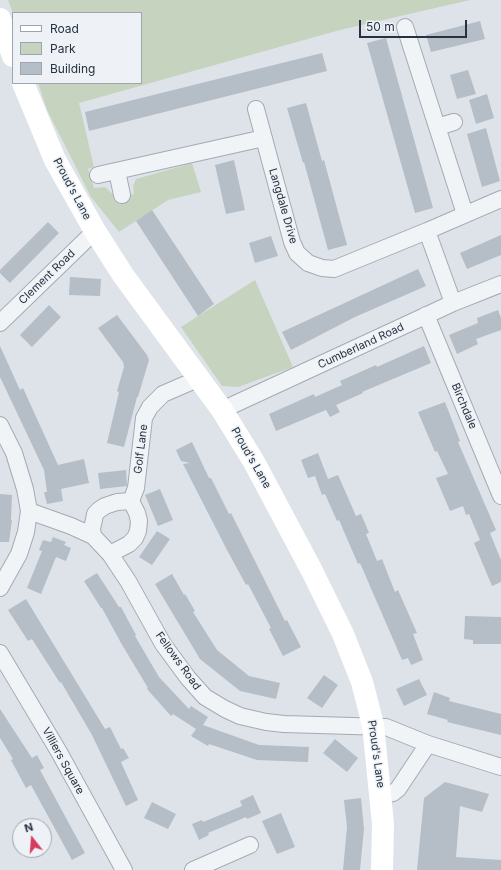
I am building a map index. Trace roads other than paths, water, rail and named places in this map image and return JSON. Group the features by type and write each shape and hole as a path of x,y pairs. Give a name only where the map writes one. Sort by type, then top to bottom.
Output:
{"street":[{"path":"0,19 12,53"},
{"path":"405,27 465,214"},
{"name":"Proud's Lane","path":"23,84 56,160 95,231 123,276 200,378 222,410 258,469 344,634 362,682 373,725 383,824 382,870"},
{"name":"Langdale Drive","path":"256,109 292,242 297,253 308,263 322,268 334,269 501,199"},
{"path":"437,127 454,122"},
{"path":"98,175 264,138"},
{"path":"117,171 122,195"},
{"name":"Clement Road","path":"0,323 95,231"},
{"path":"427,231 453,303"},
{"name":"Cumberland Road","path":"222,410 453,303 501,284"},
{"name":"Birchdale","path":"426,316 496,468 501,496"},
{"name":"Golf Lane","path":"132,501 136,488 144,418 150,406 163,394 200,378"},
{"path":"0,425 14,453 30,511 26,532 19,554 0,588"},
{"path":"93,536 94,520 99,510 105,506 117,502 132,501 139,521 138,531 135,538 129,544 110,554"},
{"name":"Fellows Road","path":"30,511 72,526 93,536 110,554 128,581 164,644 188,678 205,697 225,709 240,716 266,722 284,724 373,725 386,727 428,744 501,767"},
{"name":"Villiers Square","path":"0,653 60,752 124,870"},
{"path":"381,796 393,793 398,788 428,744"},
{"path":"193,870 250,845"}]}
